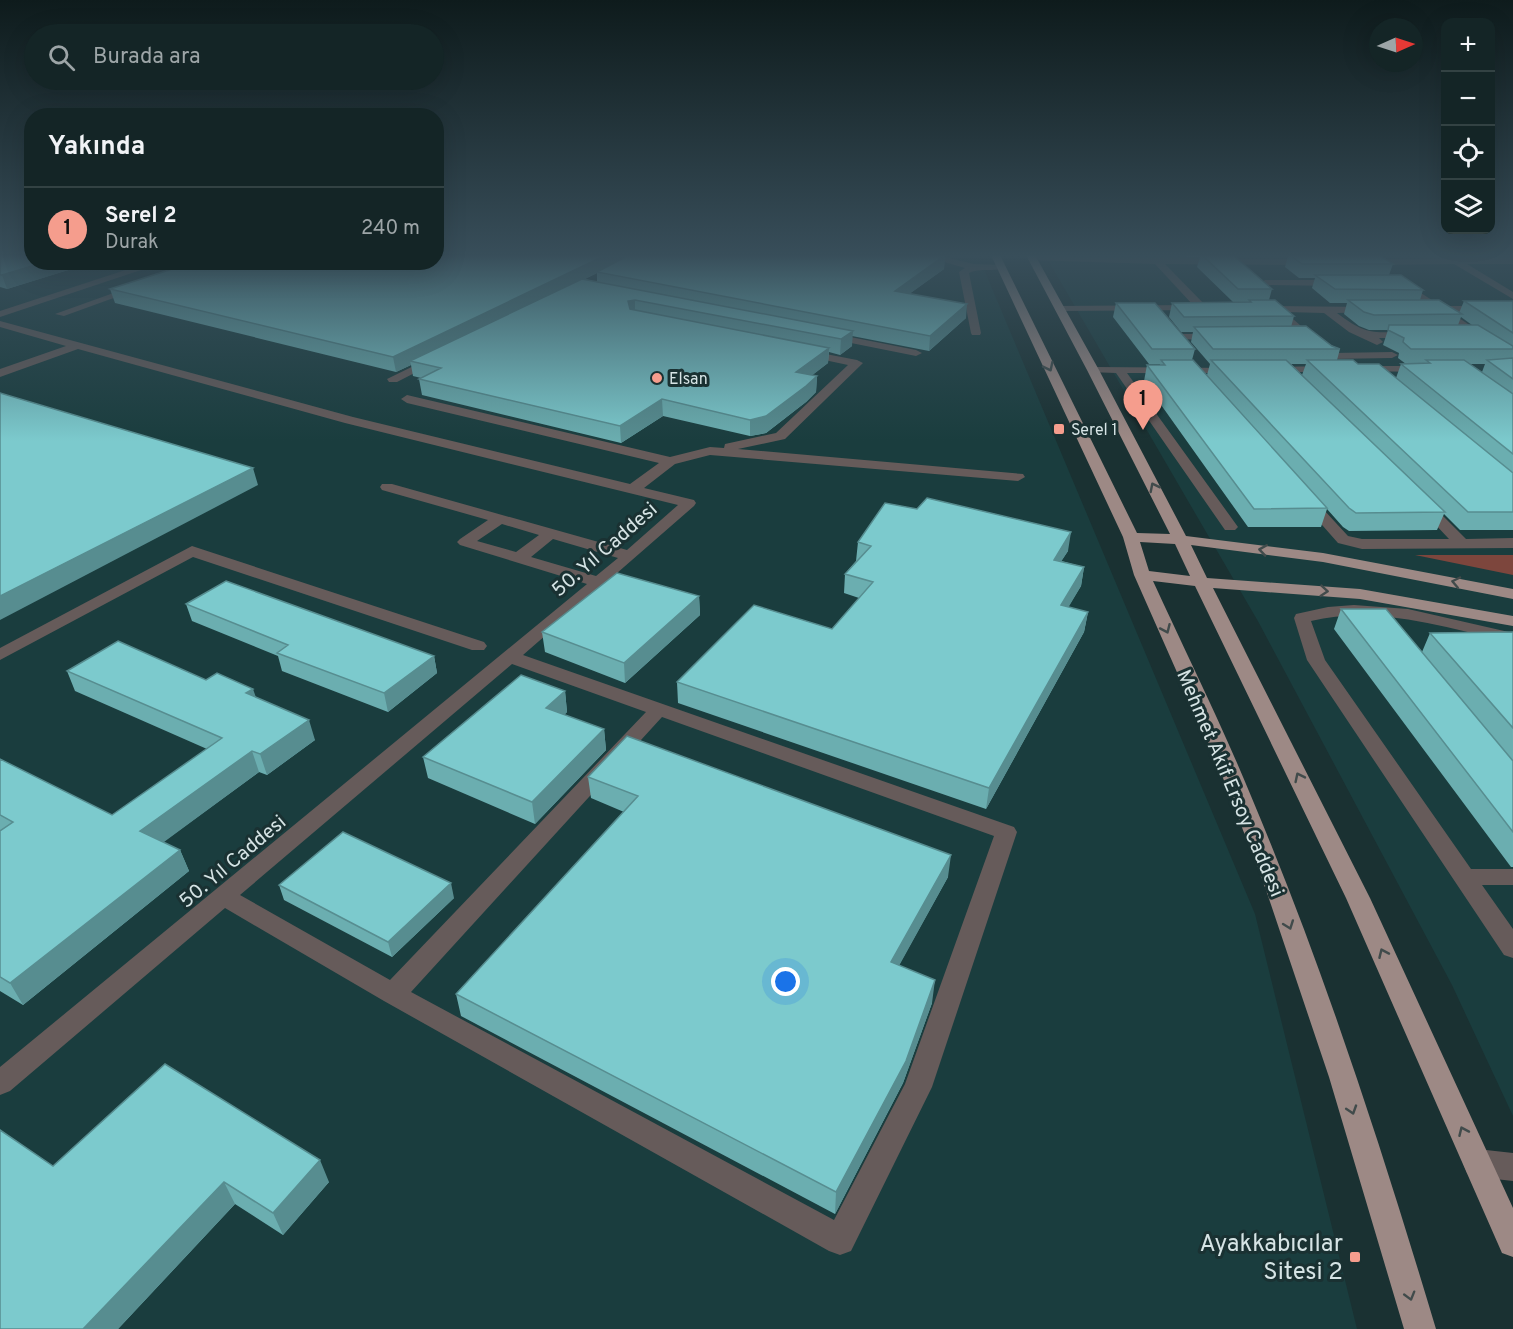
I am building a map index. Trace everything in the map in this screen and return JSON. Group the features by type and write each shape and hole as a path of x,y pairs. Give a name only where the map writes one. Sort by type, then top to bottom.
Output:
{"main road":[{"name":"Mehmet Akif Ersoy Caddesi","path":"1025,317 1131,537 1142,575 1253,827 1294,939 1401,1261 1420,1329"},
{"path":"1064,317 1203,582 1227,637 1358,898 1513,1242"},
{"path":"1131,537 1180,539 1408,572 1513,594"},
{"path":"1142,575 1360,594 1511,635"}],"street":[{"path":"973,317 976,333"},
{"path":"1160,317 1174,334 1224,337"},
{"path":"1285,317 1329,356 1392,355 1368,335"},
{"path":"1336,317 1353,330 1368,335 1422,335"},
{"path":"1452,317 1513,359"},
{"name":"50. Yıl Caddesi","path":"0,324 349,420 689,503 630,556 0,1083"},
{"path":"1455,334 1476,334"},
{"path":"823,335 916,352"},
{"path":"1284,336 1307,336"},
{"path":"0,374 75,346"},
{"path":"633,489 670,461 780,436 857,363 798,352"},
{"path":"393,379 445,354"},
{"path":"1093,370 1198,367 1240,370"},
{"path":"1198,367 1209,388"},
{"path":"1373,369 1391,384"},
{"path":"1264,370 1440,369"},
{"path":"1119,370 1230,528"},
{"path":"1287,370 1304,386"},
{"path":"407,399 670,461"},
{"path":"710,451 1018,477"},
{"path":"387,487 630,556"},
{"path":"1296,487 1343,540 1362,544 1513,543"},
{"path":"1412,494 1462,543"},
{"path":"500,519 465,542 599,582"},
{"path":"519,558 551,533"},
{"path":"0,655 192,551 478,646"},
{"path":"1375,611 1390,629"},
{"path":"1511,635 1395,612 1375,611 1313,615 1302,618 1316,660 1513,948"},
{"path":"222,896 393,994 840,1240 918,1087 1006,832 660,708 510,657"},
{"path":"393,994 660,708"},
{"path":"1465,877 1513,877"},
{"path":"1478,1163 1513,1167"}],"shaded area":[{"path":"0,317 1004,317 1255,914 1357,1329 0,1329"},
{"path":"1081,317 1513,317 1513,1116 1452,985 1259,623"},
{"path":"1415,555 1513,555 1513,575"}],"building":[{"path":"227,317 476,317 393,357"},
{"name":"Elsan","path":"502,317 671,317 829,348 796,372 817,376 766,416 750,420 662,399 620,426 419,379 441,368 410,361"},
{"name":"Elsan","path":"725,317 780,317 853,331 841,339"},
{"path":"831,317 952,317 930,336"},
{"path":"1127,317 1167,317 1195,349 1152,349"},
{"path":"1489,317 1513,317 1513,333"},
{"path":"1389,325 1478,325 1513,346 1513,349 1411,349 1403,342 1404,338 1388,330"},
{"path":"1306,326 1332,346 1340,349 1213,349 1194,327"},
{"path":"1513,358 1513,379 1487,360"},
{"path":"1161,360 1193,360 1327,508 1254,509 1147,365 1165,365"},
{"path":"1211,360 1286,360 1445,512 1356,513"},
{"path":"1307,360 1353,360 1358,364 1379,364 1513,473 1513,512 1468,512"},
{"path":"1426,360 1464,360 1513,394 1513,454 1401,364 1430,363"},
{"path":"0,393 253,468 0,596"},
{"path":"927,498 1071,532 1054,560 1084,567 1061,605 1088,612 989,788 677,682 754,605 832,629 873,582 845,574 871,546 858,542 885,503 917,509"},
{"path":"617,573 699,596 624,663 542,632"},
{"path":"226,581 434,656 384,693 277,653 288,645 186,604"},
{"path":"1341,609 1386,609 1513,761 1513,832"},
{"path":"1513,632 1513,728 1430,633"},
{"path":"118,641 206,680 217,673 253,689 246,693 309,720 260,754 252,751 140,831 180,850 10,983 0,977 0,831 13,822 0,815 0,759 112,815 222,738 67,671"},
{"path":"521,675 565,691 546,708 604,729 532,802 423,757"},
{"path":"627,736 951,855 891,962 935,980 906,1061 836,1192 456,994 638,796 588,777"},
{"path":"343,832 451,883 388,942 279,885"},
{"path":"165,1064 320,1160 273,1213 224,1182 83,1329 0,1329 0,1130 53,1166"}],"place":[{"name":"Elsan","path":"657,378"},
{"name":"Serel 1","path":"1059,429"},
{"name":"Serel 2","path":"1143,430"},
{"name":"Ayakkabıcılar Sitesi 2","path":"1355,1257"}]}
